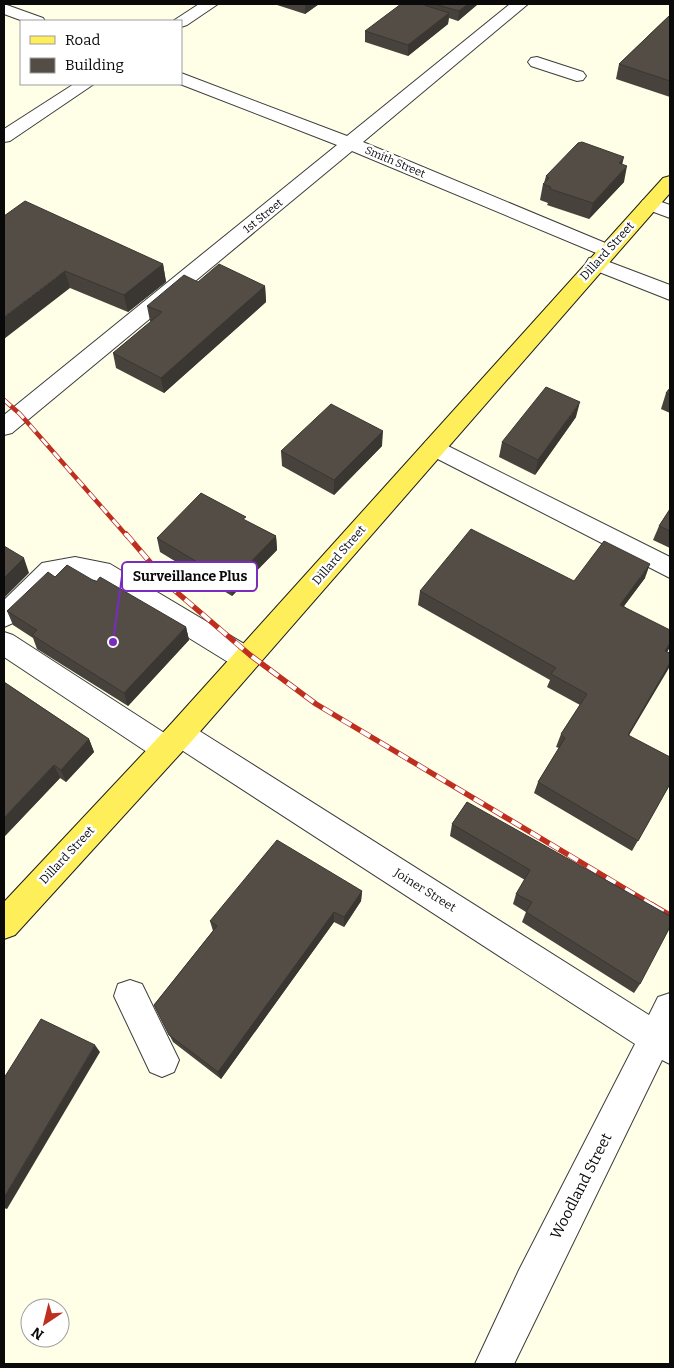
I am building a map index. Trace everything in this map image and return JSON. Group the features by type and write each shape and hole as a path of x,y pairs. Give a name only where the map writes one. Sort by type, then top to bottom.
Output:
{"main road":[{"name":"Dillard Street","path":"4,924 173,741 602,257 660,208 670,182"}],"street":[{"path":"182,21 210,4"},
{"name":"1st Street","path":"4,427 520,4"},
{"path":"4,8 34,20"},
{"path":"537,62 577,76"},
{"name":"Smith Street","path":"182,78 351,144 602,257 670,293"},
{"path":"4,137 83,85"},
{"path":"434,447 670,568"},
{"path":"4,616 51,570 75,567 101,571 246,659"},
{"name":"Joiner Street","path":"4,643 665,1031"},
{"path":"130,996 162,1060"},
{"name":"Woodland Street","path":"494,1364 532,1283 665,1031"}],"building":[{"path":"401,4 421,4 449,13 408,45 365,31"},
{"path":"434,4 468,4 459,11"},
{"path":"670,15 670,81 619,64"},
{"path":"582,142 624,157 619,163 627,166 593,203 550,189 551,187 543,184 549,178 546,176 578,143"},
{"path":"25,201 163,264 124,295 65,271 4,317 4,216"},
{"path":"219,264 265,286 161,378 113,353 162,312 147,306 184,275 198,282"},
{"path":"546,387 580,402 538,460 502,442"},
{"path":"331,404 383,431 334,480 281,451"},
{"path":"201,493 246,517 243,519 276,536 231,582 157,538"},
{"path":"670,509 670,531 659,526"},
{"path":"471,529 574,581 604,541 650,564 620,605 670,630 670,643 665,651 670,653 670,663 628,735 670,757 670,784 638,841 538,782 565,738 561,734 587,694 551,674 556,668 420,591"},
{"path":"4,546 24,558 4,578"},
{"path":"67,565 96,582 100,577 186,627 124,693 32,635 37,630 7,611 48,572 55,577"},
{"path":"4,682 89,739 61,770 54,765 4,818"},
{"path":"467,802 670,916 670,927 640,984 526,912 532,902 516,894 530,870 452,824"},
{"path":"277,840 362,891 344,917 334,912 218,1072 169,1035 154,1005 217,926 210,921"},
{"path":"41,1019 95,1045 4,1197 4,1078"}],"railway":[{"path":"4,400 20,414 127,536"},
{"path":"126,534 173,589 250,655 316,704 654,906"},
{"path":"651,905 670,916"}],"place":[{"name":"Surveillance Plus","path":"113,642"}]}
